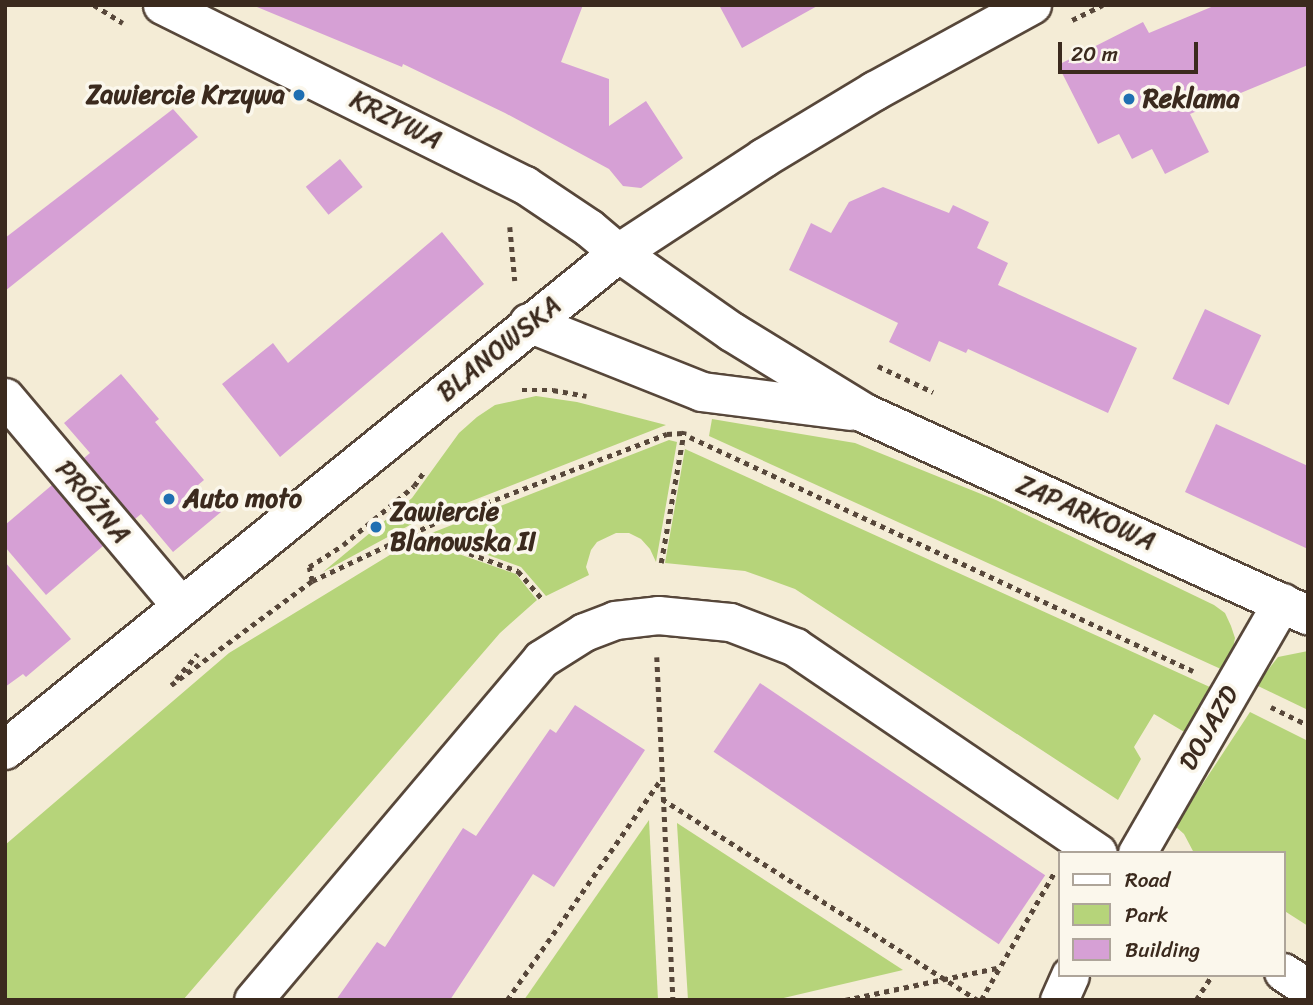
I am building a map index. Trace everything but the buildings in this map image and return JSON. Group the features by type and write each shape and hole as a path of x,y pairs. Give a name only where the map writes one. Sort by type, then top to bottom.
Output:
{"street":[{"name":"KRZYWA","path":"162,5 525,185 619,253"},
{"name":"BLANOWSKA","path":"5,750 529,323 619,253 853,105 1032,5"},
{"name":"ZAPARKOWA","path":"619,253 732,332 864,413 1295,609"},
{"name":"ZAPARKOWA","path":"529,323 702,392 864,413"},
{"name":"PRÓŻNA","path":"5,397 181,606"},
{"name":"DOJAZD","path":"1138,851 1232,689 1295,609"},
{"path":"253,1000 541,659 584,632 615,620 658,615 730,622 795,648 1095,851"},
{"path":"1285,973 1308,988"},
{"path":"1059,1000 1069,977"}],"path":[{"path":"871,363 946,398"},
{"path":"518,390 553,390 593,397"},
{"path":"675,426 682,433 1308,725"},
{"path":"171,685 312,580 413,533 667,433 682,433"},
{"path":"661,563 682,433"},
{"path":"312,580 309,567 343,545 414,486 428,465"},
{"path":"413,533 518,571 542,599"},
{"path":"657,648 673,1000"},
{"path":"507,1000 661,779"},
{"path":"662,799 979,1000 1058,867"},
{"path":"845,1000 997,968"},
{"path":"1196,1000 1211,977"}],"green space":[{"path":"536,396 577,402 666,425 410,525 323,572 412,498 459,433 477,417 495,405"},
{"path":"712,419 855,443 996,500 1214,605 1225,613 1231,626 1235,638 1232,654 1223,670 709,436"},
{"path":"669,440 677,442 656,562 641,539 629,533 616,533 597,542 591,550 586,567 589,575 546,596 521,567 429,534"},
{"path":"685,449 1212,688 1186,733 1154,714 1134,747 1141,759 1118,800 795,589 745,571 665,563"},
{"path":"416,539 516,574 537,600 500,633 183,1000 5,1000 5,845 229,653"},
{"path":"1308,651 1308,710 1256,685 1278,657"},
{"path":"1250,712 1308,741 1308,926 1285,911 1285,851 1193,851 1184,834 1175,826"},
{"path":"649,820 658,1000 524,1000"},
{"path":"677,823 903,970 775,1000 688,1000"}],"place":[{"name":"Zawiercie Krzywa","path":"299,95"},
{"name":"Reklama","path":"1129,99"},
{"name":"Auto moto","path":"169,499"},
{"name":"Zawiercie Blanowska II","path":"376,527"}]}
